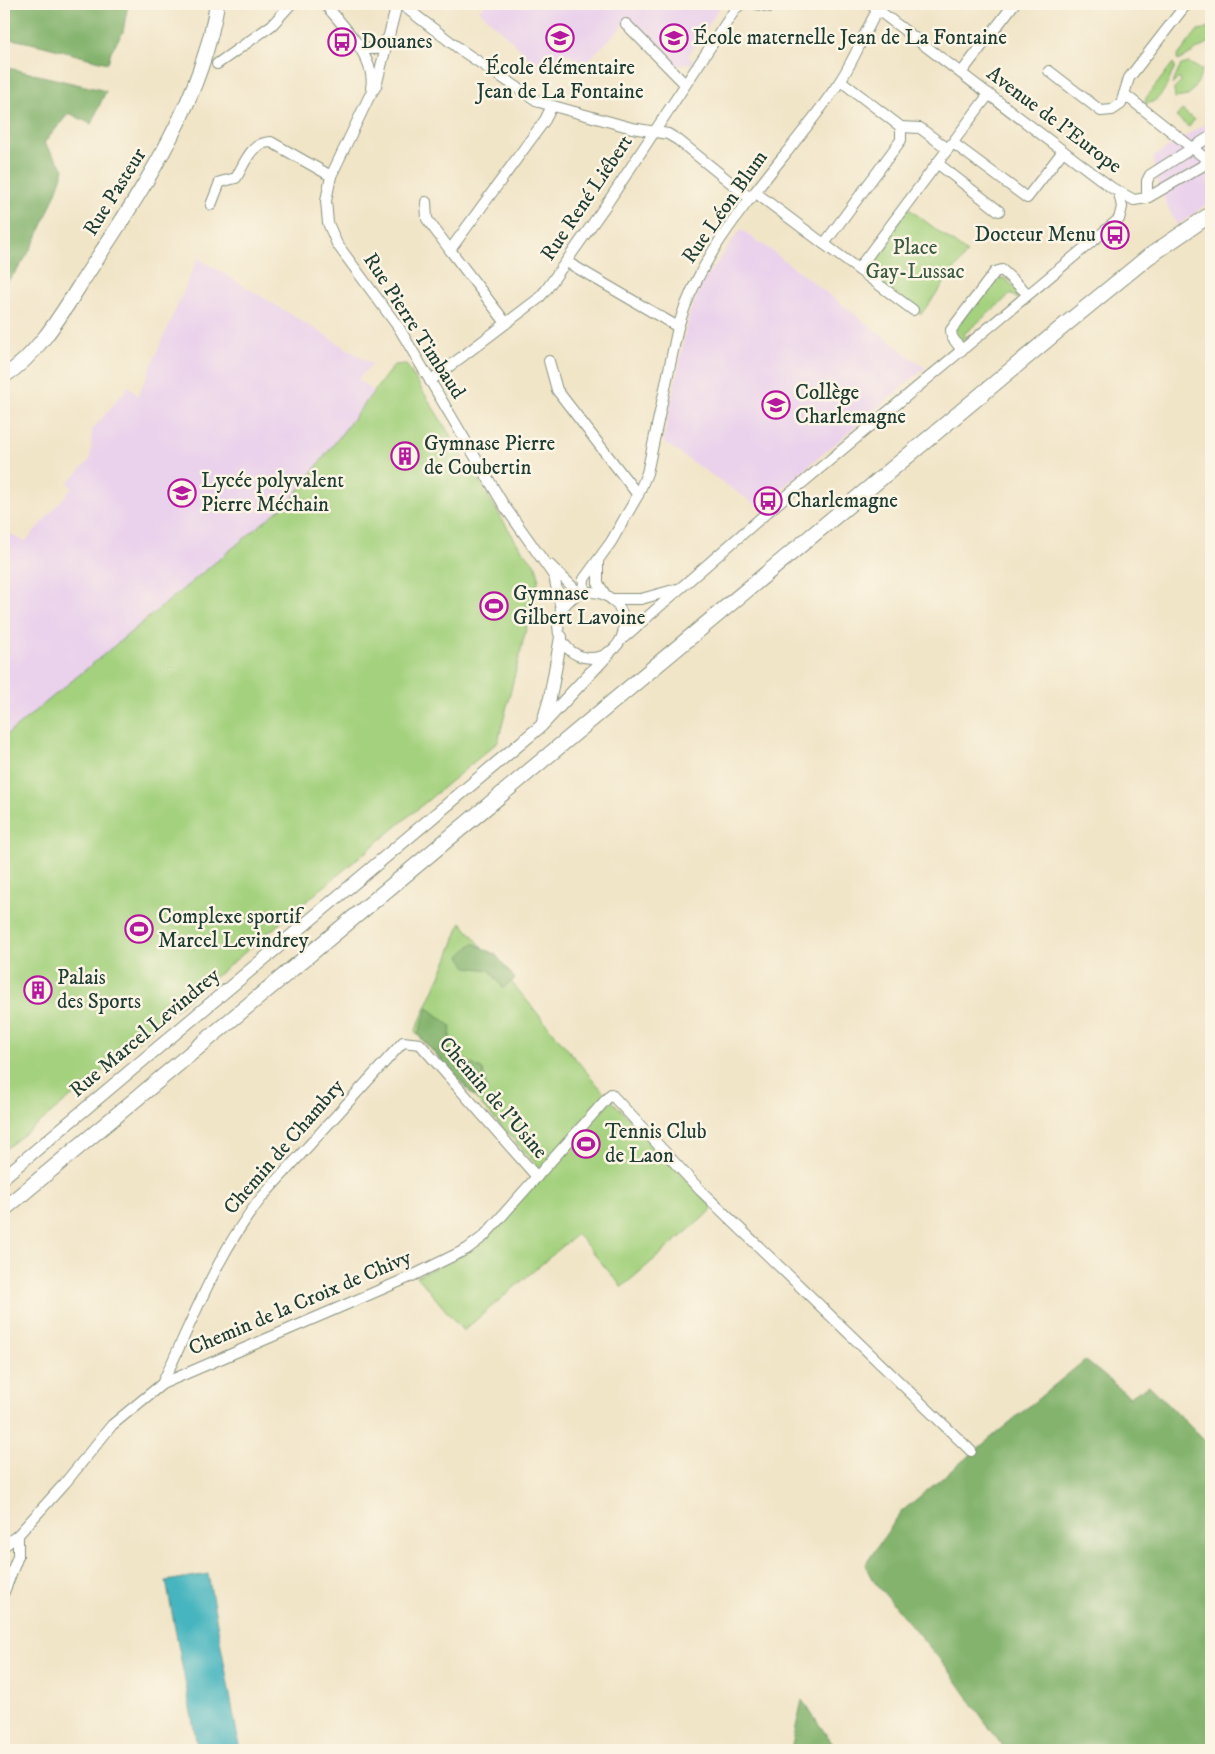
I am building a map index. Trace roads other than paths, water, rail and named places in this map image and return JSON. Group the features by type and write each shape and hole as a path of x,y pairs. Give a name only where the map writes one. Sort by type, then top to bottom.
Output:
{"main road":[{"name":"Rue Pasteur","path":"4,376 27,356 56,322 142,190 178,124 190,96 206,51 217,4"},
{"path":"4,1210 1058,330 1148,258 1211,214"}],"street":[{"path":"217,64 272,25 291,4"},
{"name":"Rue Pierre Timbaud","path":"325,4 367,60 371,70 372,85 369,97"},
{"path":"399,4 529,97 552,106 632,128 668,134 753,196 824,244 913,310"},
{"name":"Rue Pierre Timbaud","path":"399,4 388,38 382,71 331,176 326,201 328,223 332,234 399,328 503,504 525,537 545,561 581,594"},
{"name":"Rue René Liébert","path":"430,381 538,299 567,262 736,8 741,4"},
{"path":"756,4 770,7 778,4"},
{"path":"960,73 1014,4"},
{"path":"1049,71 1101,111 1112,110 1121,104 1129,78 1184,7 1190,4"},
{"name":"Avenue de l'Europe","path":"876,6 960,73 1119,193"},
{"name":"Rue Léon Blum","path":"581,594 584,579 598,560 638,495 647,473 678,327 684,306 708,257 841,81 876,6"},
{"path":"626,24 685,84"},
{"path":"352,39 362,47 371,50 380,47 388,38"},
{"path":"841,81 901,127 920,128 1027,198 1063,151"},
{"path":"858,269 989,94"},
{"path":"1119,193 1134,200 1147,198 1211,161 1124,94"},
{"path":"450,250 545,120 552,106"},
{"path":"824,244 901,140 901,127"},
{"path":"1147,198 1147,181 1150,175 1211,136"},
{"path":"211,205 220,182 236,178 256,145 262,142 271,142 331,176"},
{"path":"937,163 999,211"},
{"path":"561,636 572,652 581,656 600,657 609,653 678,589 961,349 1119,219 1122,207 1119,193"},
{"path":"426,202 427,219 506,323"},
{"path":"567,262 678,327"},
{"path":"961,349 952,337 951,330 995,272 1002,270 1028,294"},
{"path":"549,361 557,390 638,495"},
{"path":"598,560 598,583 622,613 624,632 621,640"},
{"name":"Rue Léon Blum","path":"561,574 572,576 584,574 598,560"},
{"name":"Rue Pierre Timbaud","path":"545,561 557,587 561,609 560,616"},
{"path":"542,726 550,698 561,636 560,616 567,603 581,594 595,592 609,597 641,599 678,589"},
{"name":"Rue Marcel Levindrey","path":"4,1177 542,726 609,653"},
{"name":"Chemin de Chambry","path":"162,1384 212,1275 241,1223 262,1197 403,1042 420,1044"},
{"name":"Chemin de l'Usine","path":"420,1044 537,1177"},
{"name":"Chemin de la Croix de Chivy","path":"4,1546 18,1536 65,1483 112,1425 162,1384 410,1277 467,1250 484,1236 611,1094 701,1191 971,1451"},
{"path":"4,1592 18,1556 18,1536"}],"water":[{"path":"208,1574 240,1750 198,1750 166,1581"}],"place":[{"name":"École élémentaire Jean de La Fontaine","path":"560,38"},
{"name":"École maternelle Jean de La Fontaine","path":"674,38"},
{"name":"Douanes","path":"342,42"},
{"name":"Docteur Menu","path":"1115,235"},
{"name":"Collège Charlemagne","path":"776,405"},
{"name":"Gymnase Pierre de Coubertin","path":"405,456"},
{"name":"Lycée polyvalent Pierre Méchain","path":"182,493"},
{"name":"Charlemagne","path":"768,501"},
{"name":"Gymnase Gilbert Lavoine","path":"494,606"},
{"name":"Complexe sportif Marcel Levindrey","path":"139,929"},
{"name":"Palais des Sports","path":"38,990"},
{"name":"Tennis Club de Laon","path":"586,1144"}],"park label":[{"name":"Place Gay-Lussac","path":"915,260"}]}
